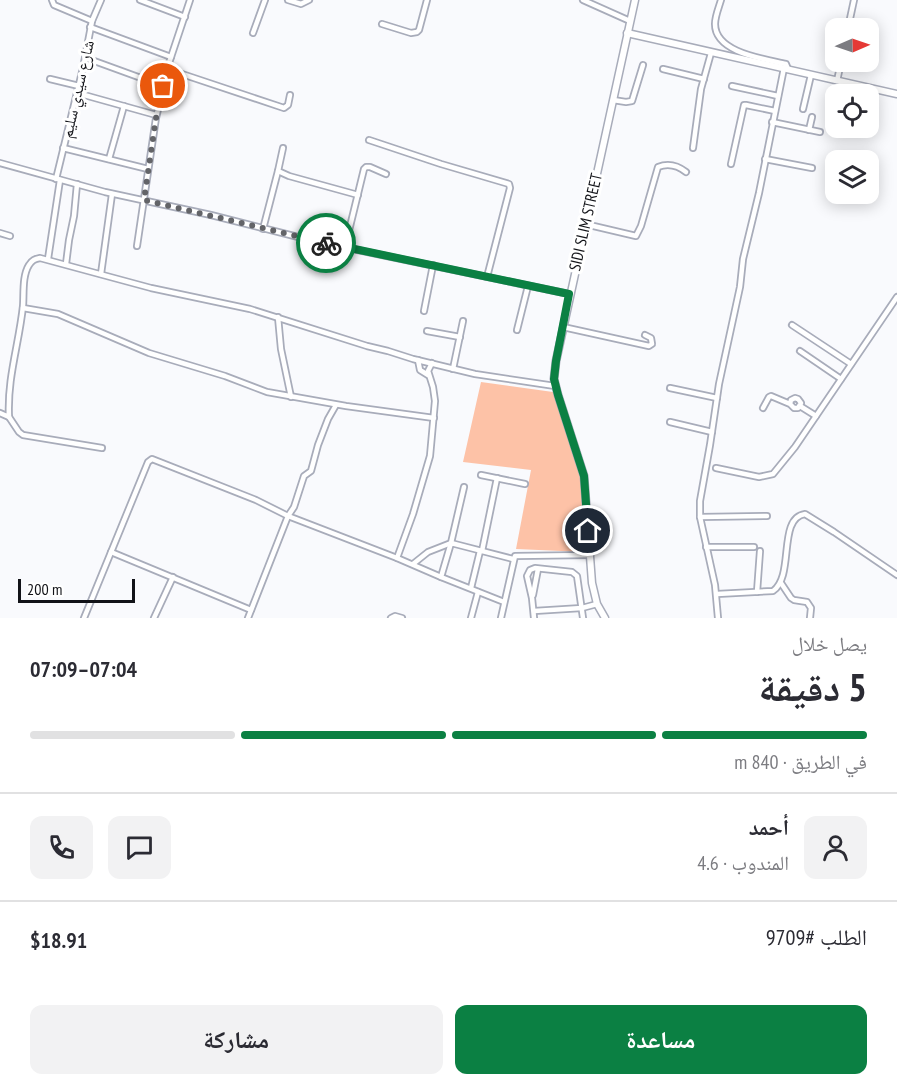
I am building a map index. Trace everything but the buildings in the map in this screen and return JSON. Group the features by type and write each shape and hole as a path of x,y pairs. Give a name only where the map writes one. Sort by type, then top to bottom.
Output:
{"main road":[{"name":"SIDI SLIM STREET","path":"605,618 597,604 592,583 584,476 555,386 554,371 634,0"},
{"path":"627,33 897,94"}],"street":[{"path":"52,0 54,5 91,24 171,57"},
{"name":"شارع سيدي سليم","path":"48,259 63,148 86,58 91,24 101,0"},
{"path":"140,0 185,16"},
{"path":"136,246 156,115 167,69 190,0"},
{"path":"253,33 265,0"},
{"path":"288,0 302,4 309,0"},
{"path":"382,24 411,33 417,32 427,0"},
{"path":"583,0 630,21"},
{"path":"718,618 717,594 700,518 700,501 743,260 772,122 786,69 786,64 751,56 729,46 721,39 715,24 721,0"},
{"path":"850,18 854,0"},
{"path":"693,148 701,89 711,53"},
{"path":"86,58 163,86"},
{"path":"612,100 632,101 643,65"},
{"path":"167,69 284,108 288,105 290,95"},
{"path":"663,69 704,79"},
{"path":"837,81 839,72"},
{"path":"803,109 811,75"},
{"path":"50,80 79,86"},
{"path":"732,86 778,96"},
{"path":"77,93 156,115"},
{"path":"731,164 744,105 775,111"},
{"path":"109,159 124,106"},
{"path":"808,130 812,117"},
{"path":"772,122 820,132"},
{"path":"369,140 510,186 487,278"},
{"path":"63,148 148,169"},
{"path":"263,229 283,148"},
{"path":"765,159 812,168"},
{"path":"0,163 112,194 263,229 569,294"},
{"path":"585,224 637,235 658,167 675,165 686,172"},
{"path":"345,247 366,167 386,174"},
{"path":"278,171 358,195"},
{"path":"66,264 74,216 76,184"},
{"path":"101,274 112,194"},
{"path":"0,233 10,236"},
{"path":"9,417 9,393 26,275 28,265 36,259 48,259 151,288 230,304 367,346 453,369 555,386"},
{"path":"424,311 432,265"},
{"path":"517,330 528,286"},
{"path":"716,468 759,477 773,474 795,447 897,297"},
{"path":"23,308 58,314 149,353 225,376 267,392 336,405 434,418"},
{"path":"278,317 281,349 291,397"},
{"path":"453,369 463,321"},
{"path":"792,325 851,364"},
{"path":"563,327 649,346 652,344 651,338 645,335"},
{"path":"427,331 460,337"},
{"path":"800,351 841,379"},
{"path":"418,360 420,370 428,375"},
{"path":"397,558 428,466 434,418 434,394 428,375 432,363"},
{"path":"669,388 717,398"},
{"path":"763,408 771,396 794,408 800,406"},
{"path":"790,404 791,400 797,398 800,406 816,416"},
{"path":"248,618 288,516 294,507 304,476 311,471 328,419 336,405"},
{"path":"0,413 9,417 23,435 102,448"},
{"path":"670,422 712,432"},
{"path":"84,618 148,462 152,459 504,602"},
{"path":"481,475 525,484"},
{"path":"471,588 497,478"},
{"path":"441,577 464,487"},
{"path":"717,594 773,591 778,588 781,583 790,528 797,516 805,514 897,575"},
{"path":"700,518 767,516"},
{"path":"413,564 428,552 451,543 513,559"},
{"path":"706,547 754,547"},
{"path":"757,592 760,551"},
{"path":"111,552 251,610"},
{"path":"501,618 513,559 517,555 589,555"},
{"path":"532,598 538,569"},
{"path":"534,618 527,576 530,570 538,569 572,572 577,576 583,618"},
{"path":"154,618 173,577"},
{"path":"781,583 791,598 807,602 811,608 810,618"},
{"path":"471,618 478,592"},
{"path":"534,612 582,608 597,604"},
{"path":"391,618 396,616 402,618"}],"shaded area":[{"path":"481,382 553,392 582,483 584,552 516,549 531,470 463,462"}],"way so far":[{"path":"163,86 144,200 326,243"}],"route":[{"path":"326,243 569,294 554,379 584,476 588,531"}]}
